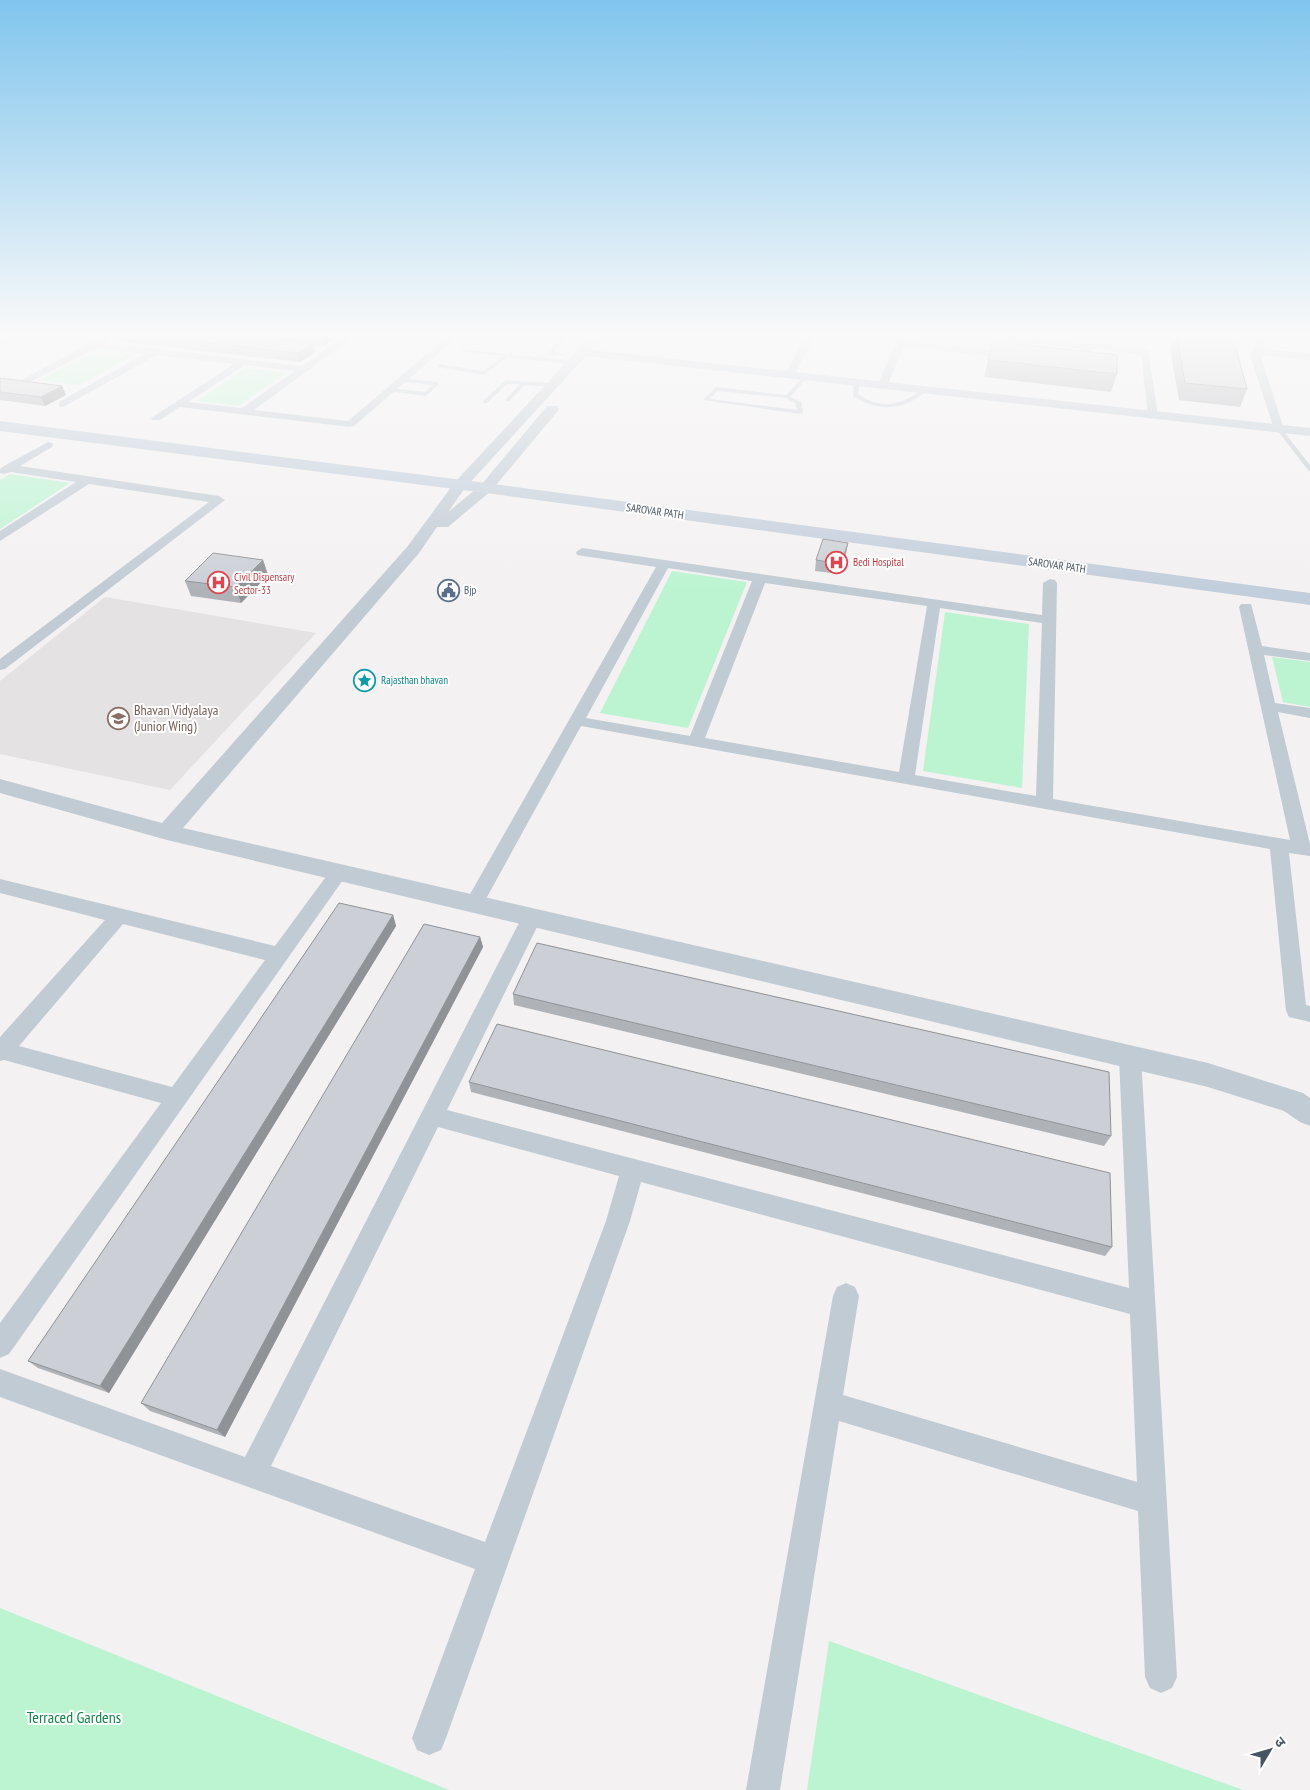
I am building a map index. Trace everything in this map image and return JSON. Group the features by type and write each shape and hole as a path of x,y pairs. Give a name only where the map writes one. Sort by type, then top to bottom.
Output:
{"main road":[{"name":"SAROVAR PATH","path":"46,422 464,481"},
{"name":"SAROVAR PATH","path":"0,426 1310,585"},
{"name":"SAROVAR PATH","path":"489,484 1310,600"}],"street":[{"path":"328,422 350,424 353,422"},
{"path":"167,832 413,550 464,481 519,422"},
{"path":"413,550 489,484 541,422"},
{"path":"1212,422 1310,432"},
{"path":"1276,422 1279,429"},
{"path":"4,471 48,445"},
{"path":"0,666 219,500 87,480 4,471"},
{"path":"0,537 87,480"},
{"path":"582,552 1049,620"},
{"path":"474,903 578,721 664,564"},
{"path":"696,742 760,578"},
{"path":"1044,803 1050,584"},
{"path":"906,779 934,603"},
{"path":"578,721 1306,850 1268,706 1246,607"},
{"path":"1255,649 1310,657"},
{"path":"1268,706 1310,713"},
{"path":"2,789 167,832 1208,1075 1293,1102 1310,1112"},
{"path":"1279,845 1296,1011 1310,1014"},
{"path":"0,1345 339,872"},
{"path":"0,886 280,955"},
{"path":"119,916 1,1051 178,1098"},
{"path":"252,1474 532,917"},
{"path":"1130,1057 1161,1677"},
{"path":"433,1116 1143,1305"},
{"path":"430,1738 618,1221 633,1169"},
{"path":"763,1790 846,1296"},
{"path":"0,1383 495,1561"},
{"path":"828,1404 1153,1501"}],"lane":[{"path":"1279,429 1310,469"}],"shaded area":[{"name":"Bhavan Vidyalaya (Junior Wing)","path":"105,597 316,633 170,790 0,754 0,681"}],"green space":[{"path":"10,474 70,483 0,529 0,480"},
{"path":"672,571 747,582 688,728 600,713"},
{"path":"945,612 1029,624 1022,788 923,771"},
{"path":"1272,657 1310,662 1310,707 1283,702"},
{"name":"Terraced Gardens","path":"0,1608 449,1790 0,1790"},
{"path":"829,1641 1243,1790 807,1790"}],"building":[{"path":"823,539 848,543 841,564 816,560"},
{"path":"213,553 263,560 236,587 185,581"},
{"path":"339,903 393,915 100,1386 28,1361"},
{"path":"424,924 480,937 217,1430 141,1403"},
{"path":"537,943 1109,1072 1111,1136 513,994"},
{"path":"497,1024 1110,1173 1112,1247 469,1082"}],"place":[{"name":"Bedi Hospital","path":"837,562"},
{"name":"Civil Dispensary Sector-33","path":"218,583"},
{"name":"Bjp","path":"448,590"},
{"name":"Rajasthan bhavan","path":"365,680"},
{"name":"Bhavan Vidyalaya (Junior Wing)","path":"118,718"}]}
